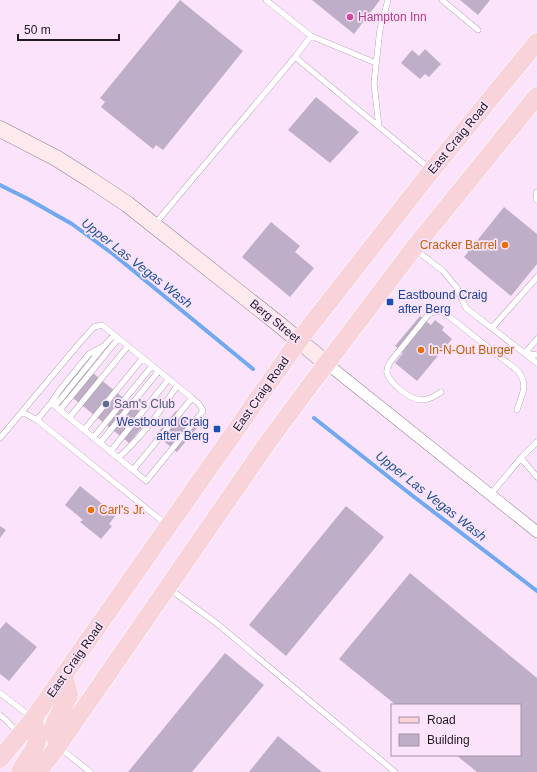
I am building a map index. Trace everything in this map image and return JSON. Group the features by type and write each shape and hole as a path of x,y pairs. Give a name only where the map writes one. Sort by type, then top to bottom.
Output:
{"main road":[{"name":"East Craig Road","path":"0,759 20,735 64,675 299,340 432,170 537,42"},
{"path":"38,772 58,746 268,442 326,363 414,248 537,96"},
{"path":"58,746 53,728 69,694 64,675"},
{"path":"20,772 35,746 38,734 32,719"}],"street":[{"name":"Berg Street","path":"0,129 73,168 127,204 299,340 537,532"}],"lane":[{"path":"266,0 311,36 376,63"},
{"path":"379,127 374,83 380,29 388,0"},
{"path":"442,0 478,30"},
{"path":"154,225 311,36"},
{"path":"294,57 432,170"},
{"path":"537,192 537,200"},
{"path":"414,248 443,271 457,288 466,308 537,363"},
{"path":"492,328 537,277"},
{"path":"441,392 430,399 420,400 410,397 392,382 387,372 391,361 428,315 438,310 446,314 518,371 524,382 524,386 517,410"},
{"path":"0,438 94,327 102,325 158,372 192,398 199,404 203,411 146,481 55,406"},
{"path":"55,406 59,391 89,354 104,346 116,337"},
{"path":"37,420 55,406 116,337"},
{"path":"525,353 537,339"},
{"path":"69,418 128,346"},
{"path":"525,353 537,355"},
{"path":"84,430 142,359"},
{"path":"93,438 152,366"},
{"path":"100,443 158,372"},
{"path":"110,452 168,380"},
{"path":"119,459 164,406 177,386"},
{"path":"133,470 192,398"},
{"path":"22,412 37,420 168,526"},
{"path":"490,495 521,458 537,442"},
{"path":"521,458 537,477"},
{"path":"168,588 215,622 395,772"},
{"path":"0,693 32,719"},
{"path":"0,715 20,735"},
{"path":"58,746 90,772"}],"building":[{"path":"180,0 243,51 163,150 156,145 153,149 101,107 105,102 100,98"},
{"name":"Hampton Inn","path":"312,0 380,0 354,34"},
{"path":"460,0 490,0 478,15"},
{"path":"425,49 441,64 429,77 425,74 420,79 401,63 412,50 419,56"},
{"path":"316,97 359,132 330,163 288,130"},
{"name":"Cracker Barrel","path":"504,207 537,234 537,264 511,296 464,257"},
{"path":"271,222 300,246 295,252 314,268 290,297 242,257"},
{"name":"In-N-Out Burger","path":"420,316 431,325 435,320 444,327 442,330 452,339 417,381 395,363 403,353 395,346"},
{"name":"Sam's Club","path":"83,365 149,419 129,443 63,390"},
{"path":"176,411 197,428 177,452 156,435"},
{"name":"Carl's Jr.","path":"80,486 116,515 109,524 112,526 101,539 80,522 83,520 65,505"},
{"path":"346,506 384,537 286,656 249,625"},
{"path":"0,526 6,530 0,538"},
{"path":"410,573 537,678 537,772 477,772 457,756 521,756 521,704 395,704 339,659"},
{"path":"6,622 37,647 9,681 0,674 0,629"},
{"path":"225,653 264,685 192,772 128,772"},
{"path":"278,736 322,772 249,772"}],"waterway":[{"name":"Upper Las Vegas Wash","path":"0,185 72,224 113,254 253,369"},
{"name":"Upper Las Vegas Wash","path":"314,418 537,591"}],"place":[{"name":"Hampton Inn","path":"350,17"},
{"name":"Cracker Barrel","path":"505,245"},
{"name":"Eastbound Craig after Berg","path":"390,302"},
{"name":"In-N-Out Burger","path":"421,350"},
{"name":"Sam's Club","path":"106,404"},
{"name":"Westbound Craig after Berg","path":"217,429"},
{"name":"Carl's Jr.","path":"91,510"}]}
